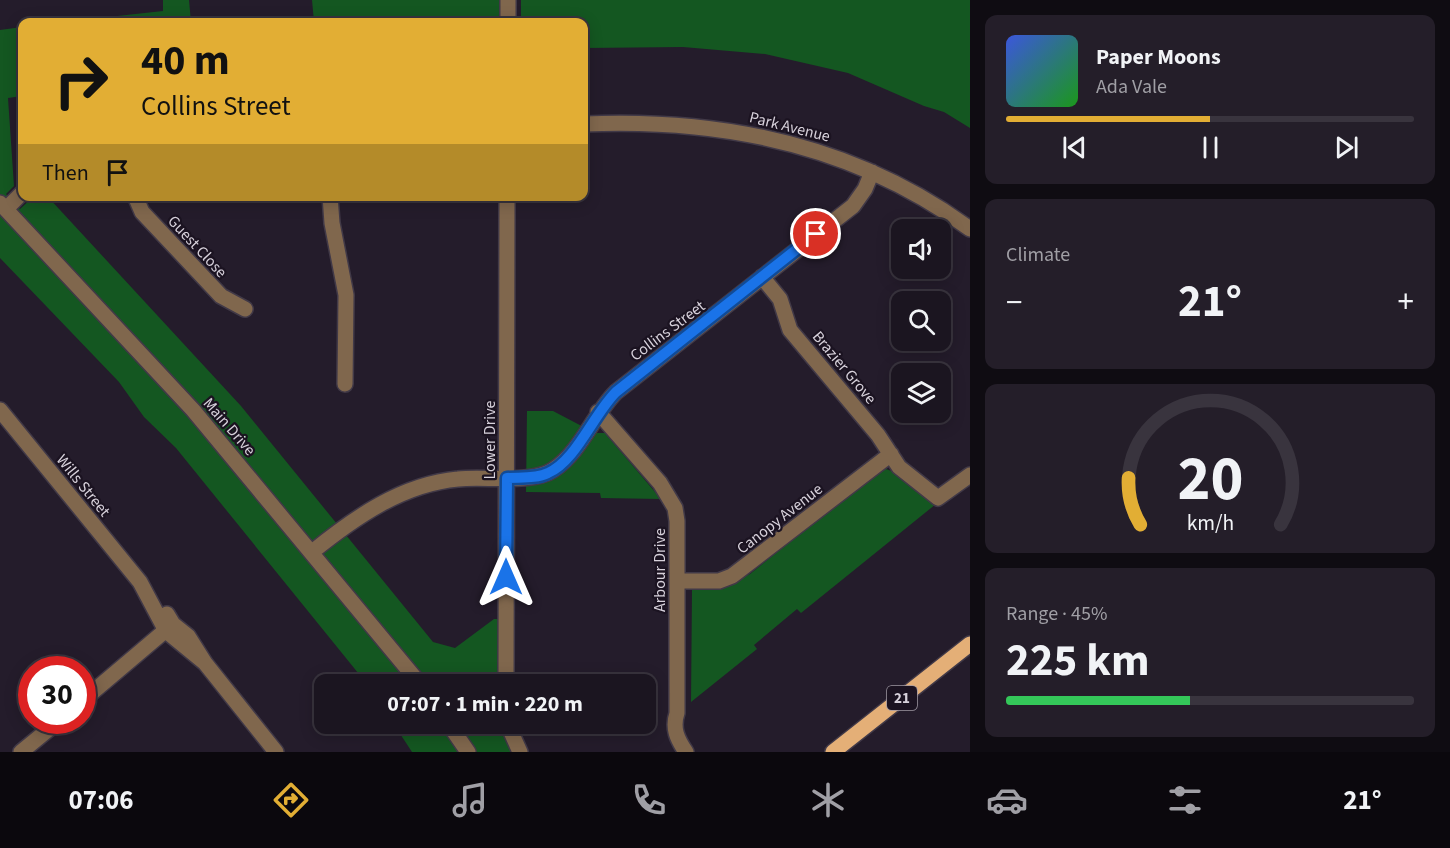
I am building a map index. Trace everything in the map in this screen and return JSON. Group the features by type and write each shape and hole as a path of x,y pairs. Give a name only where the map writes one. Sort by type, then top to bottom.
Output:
{"main road":[{"name":"21","path":"833,752 970,644"}],"street":[{"path":"508,0 508,18"},
{"name":"Park Avenue","path":"588,124 676,125 752,134 824,152 872,172 922,198 970,229"},
{"name":"Collins Street","path":"312,552 368,510 397,496 455,479 540,476 554,470 570,456 598,412 625,385 853,206 865,189 872,172"},
{"path":"3,206 18,197"},
{"name":"Guest Close","path":"137,201 142,212 221,296 245,309"},
{"path":"330,201 332,223 346,295 345,384"},
{"name":"Lower Drive","path":"506,674 507,201"},
{"name":"Main Drive","path":"3,206 193,410 412,674"},
{"name":"Brazier Grove","path":"762,277 780,299 790,330 878,435 904,474 938,498 970,476"},
{"name":"Wills Street","path":"0,410 140,582 160,603 169,628 188,636 205,663 276,752"},
{"name":"Arbour Drive","path":"598,412 669,497 677,521 677,713 674,722 676,736 686,752"},
{"name":"Canopy Avenue","path":"677,581 719,581 732,576 891,454"},
{"path":"96,689 169,628"},
{"path":"21,752 43,734"},
{"path":"456,734 468,752"},
{"path":"502,752 509,734"},
{"path":"512,734 520,752"}],"green space":[{"path":"163,0 189,0 191,18 99,18 163,11"},
{"path":"312,0 501,0 501,18 314,18"},
{"path":"521,0 970,0 970,128 944,112 924,106 848,73 765,54 683,47 588,48 588,18 521,18"},
{"path":"18,28 18,97 8,98 14,186 6,194 20,209 29,201 52,201 241,406 433,642 455,648 494,619 499,619 500,674 359,674 176,448 144,417 119,382 0,258 0,30"},
{"path":"527,411 553,411 595,433 605,433 661,499 601,498 600,493 526,492"},
{"path":"886,469 894,472 936,504 801,613 797,609 754,645 757,649 691,702 692,590 719,588 750,574 875,473"},
{"path":"400,734 503,734 512,752 412,752"}],"route":[{"path":"506,577 507,478 540,476 554,470 570,456 598,412 616,392 816,234"}]}
